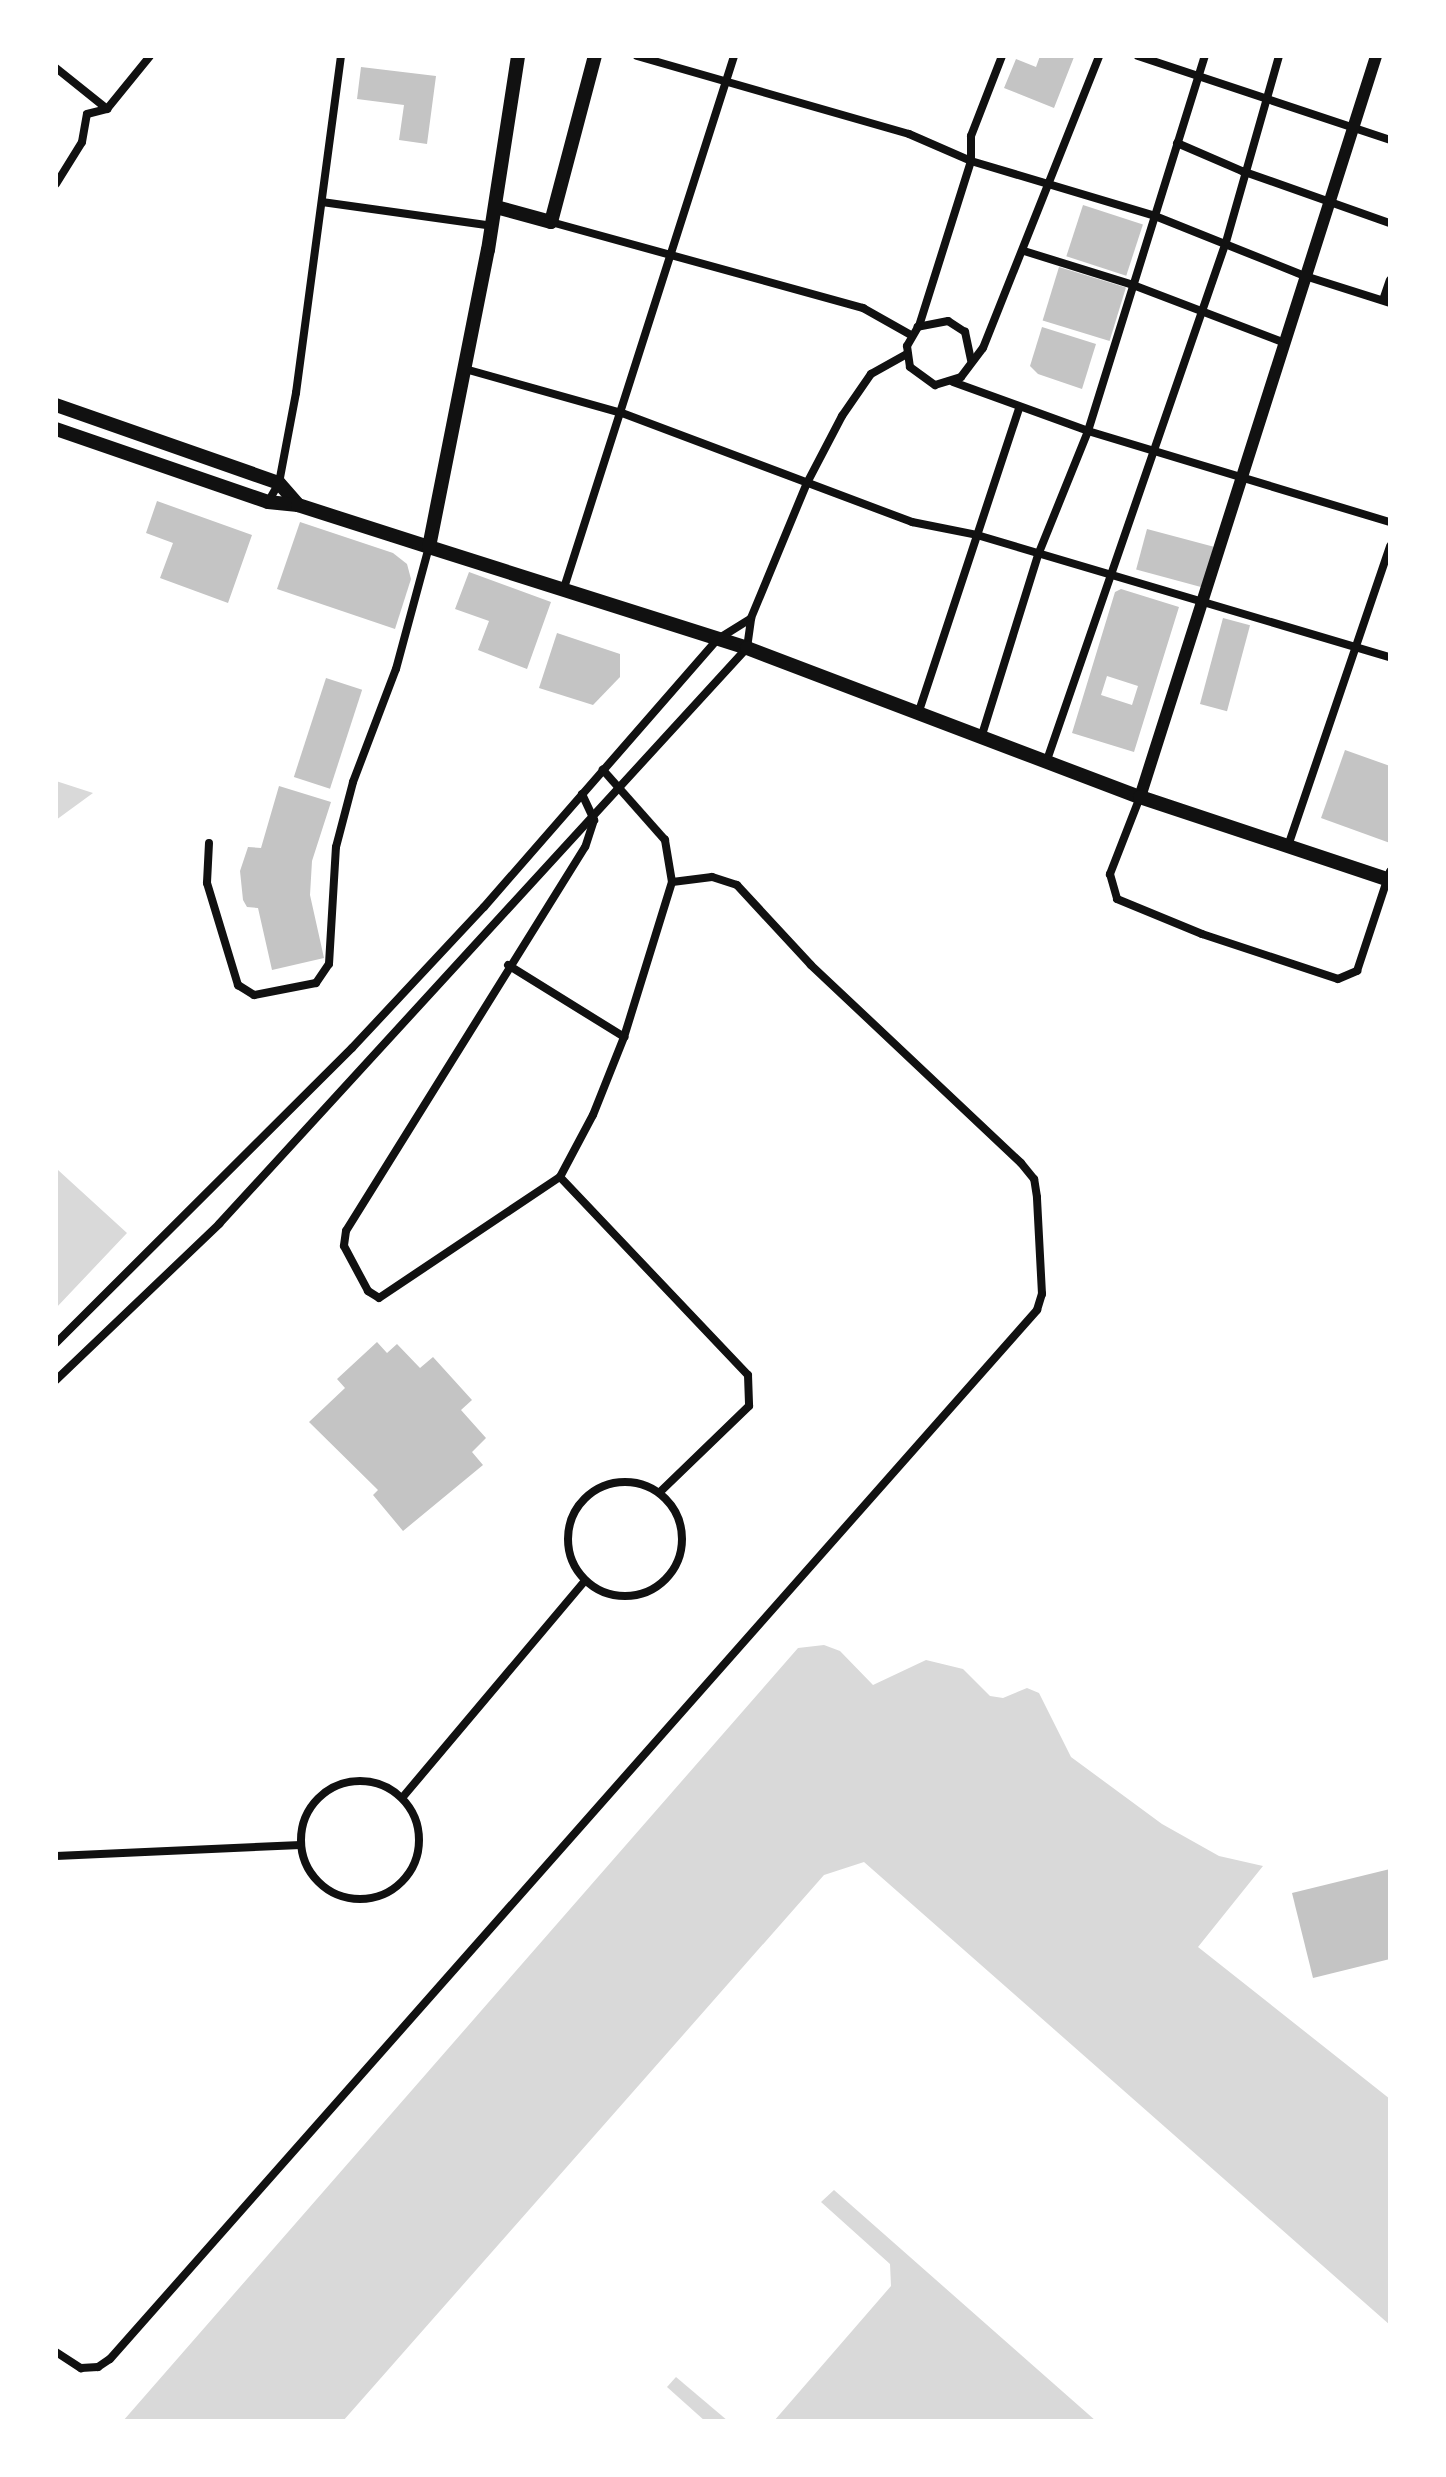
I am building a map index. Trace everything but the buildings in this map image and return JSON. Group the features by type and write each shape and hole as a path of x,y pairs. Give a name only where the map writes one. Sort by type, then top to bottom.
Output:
{"main road":[{"path":"429,547 493,226 518,56"},
{"path":"496,207 551,222 595,56"},
{"path":"56,405 279,483 298,505"},
{"path":"56,429 268,502 298,505 747,648 1140,797 1389,877"}],"street":[{"path":"56,184 82,142 87,114 107,109 150,56"},
{"path":"268,502 279,483 341,56"},
{"path":"637,56 726,79 909,134 971,161 1155,216 1305,276 1386,302 1390,280"},
{"path":"563,591 622,413 667,253 734,56"},
{"path":"1002,56 971,136 971,161 918,327 911,335 907,354 910,367 926,382 953,382 1088,431 1390,522"},
{"path":"953,382 993,332 1099,56"},
{"path":"1138,56 1200,74 1390,140"},
{"path":"981,738 1038,555 1088,431 1205,56"},
{"path":"1047,760 1226,242 1242,171 1279,56"},
{"path":"1376,56 1282,342 1140,797 1110,874 1110,888 1117,899 1202,934 1338,979 1350,977 1357,971 1389,877"},
{"path":"56,68 107,109"},
{"path":"1177,143 1242,171 1390,223"},
{"path":"322,202 493,226"},
{"path":"551,222 863,308 911,335"},
{"path":"1024,251 1133,285 1282,342"},
{"path":"918,327 938,320 957,325 970,340 971,360"},
{"path":"56,1380 219,1224 747,648 751,618 807,483 850,402 884,363 907,354"},
{"path":"465,369 622,413 912,522 977,535 1109,578 1360,646 1390,657"},
{"path":"918,715 1019,408"},
{"path":"1289,843 1360,646 1390,546"},
{"path":"209,843 207,883 238,985 254,995 316,983 329,964 336,847 353,782 396,669 429,547"},
{"path":"56,1343 352,1048 718,639 751,618"},
{"path":"582,794 593,813 585,847 508,965 354,1216 344,1246 368,1291 379,1298 388,1296 453,1244 560,1177 593,1115 624,1037 672,882 665,840 603,770"},
{"path":"56,2352 81,2368 98,2367 110,2359 1037,1310 1042,1294 1037,1197 1034,1179 1021,1163 811,965 737,885 712,877 672,882"},
{"path":"508,965 624,1037"},
{"path":"560,1177 748,1375 749,1406 659,1493"},
{"path":"623,1481 659,1493 672,1506 681,1532 678,1560 669,1576 655,1588 618,1597 585,1581 571,1556 568,1528 588,1495 623,1481"},
{"path":"402,1798 585,1581"},
{"path":"371,1782 402,1798 419,1832 419,1850 401,1884 386,1895 358,1899 331,1892 316,1880 301,1845 310,1810 335,1786 371,1782"},
{"path":"56,1856 301,1845"}],"shaded area":[{"path":"56,781 93,793 56,820"},
{"path":"56,1160 58,1170 127,1233 56,1308"},
{"path":"824,1645 840,1651 873,1685 926,1660 963,1669 990,1696 1003,1698 1027,1688 1039,1693 1071,1757 1162,1824 1219,1856 1263,1866 1198,1947 1390,2099 1390,2325 864,1862 824,1875 343,2421 123,2421 798,1648"},
{"path":"834,2190 1096,2421 774,2421 891,2286 890,2264 821,2202"},
{"path":"676,2377 728,2421 705,2421 667,2387"}]}
